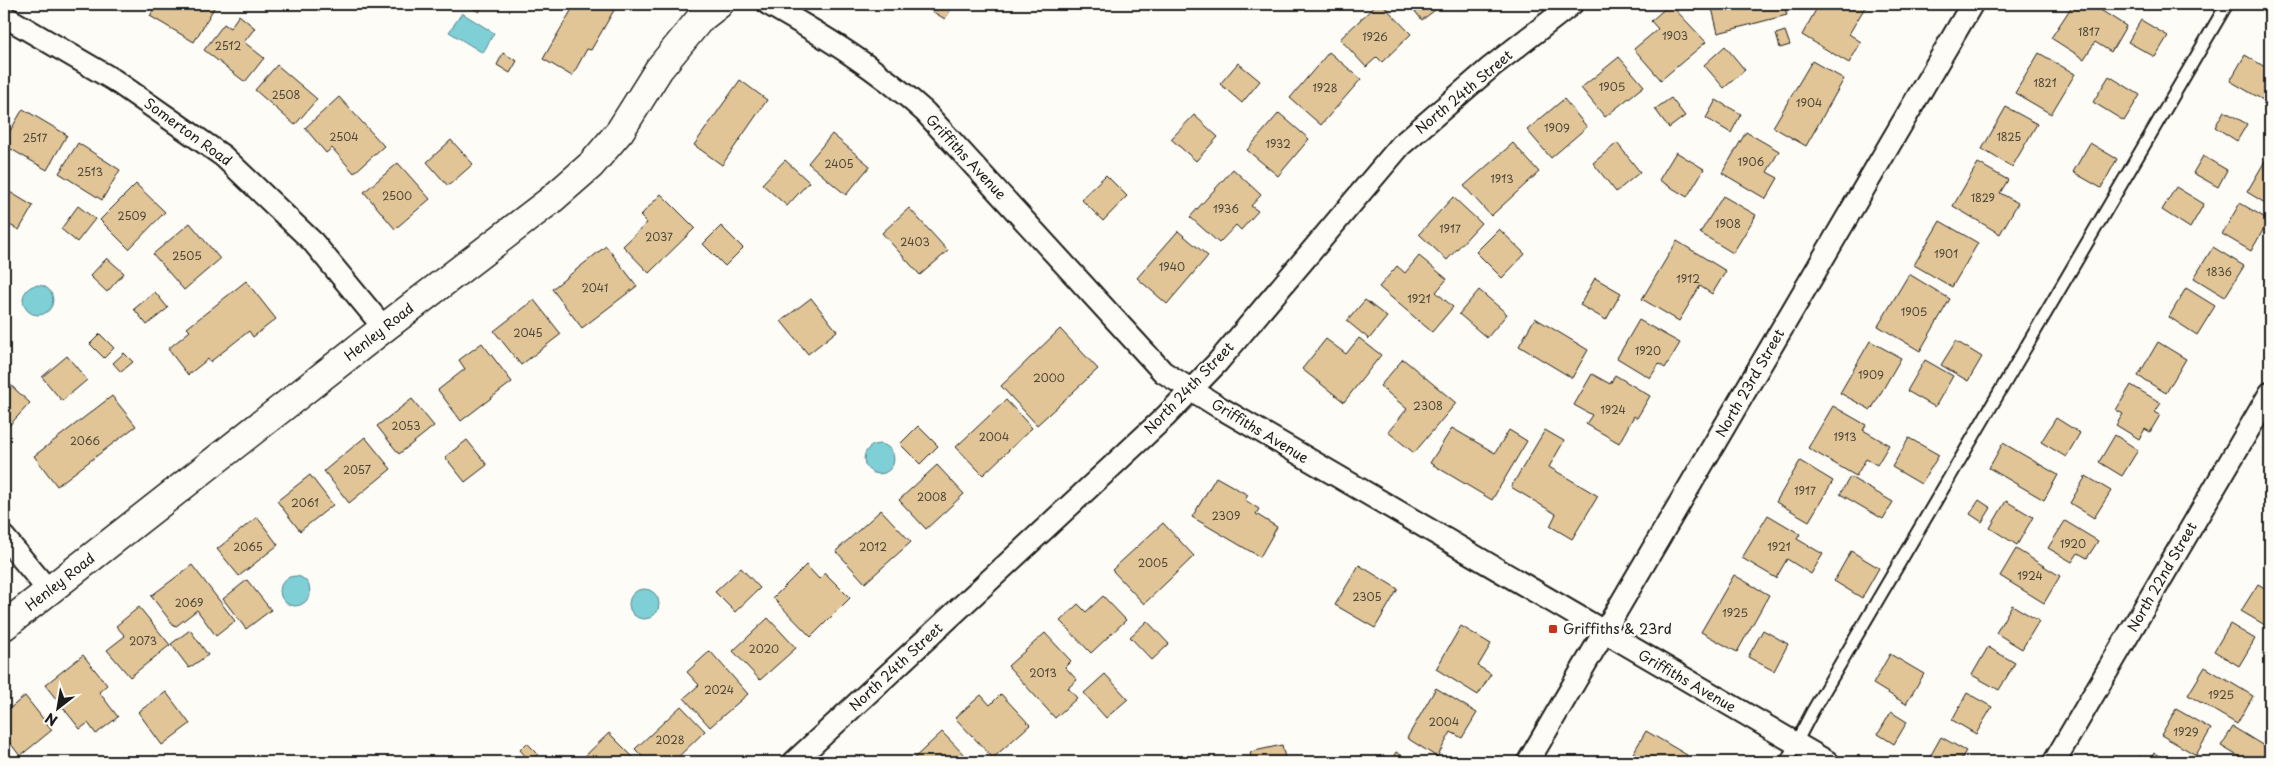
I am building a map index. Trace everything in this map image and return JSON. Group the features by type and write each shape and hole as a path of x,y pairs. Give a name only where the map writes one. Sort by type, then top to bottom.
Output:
{"street":[{"name":"Henley Road","path":"4,626 384,328 551,200 590,165 620,131 659,69 700,19 719,4"},
{"name":"Griffiths Avenue","path":"768,4 864,62 896,86 925,112 1163,372 1218,408 1828,762"},
{"name":"North 24th Street","path":"794,762 1166,416 1217,363 1401,145 1491,67 1572,4"},
{"name":"North 23rd Street","path":"1528,762 1972,4"},
{"name":"Somerton Road","path":"4,16 114,80 223,156 313,242 384,328"},
{"name":"North 22nd Street","path":"2054,762 2270,393"},
{"path":"4,537 49,591"}],"lane":[{"path":"1786,762 1827,686 2226,4"}],"water":[{"path":"462,13 494,33 483,53 449,32"},
{"path":"38,285 49,289 53,300 49,311 38,315 27,311 23,300 27,289"},
{"path":"879,444 885,445 893,453 893,465 885,473 879,474 873,473 865,465 864,459 865,453 873,445"},
{"path":"295,576 306,580 310,591 306,602 295,606 284,602 280,591 284,580"},
{"path":"644,589 650,590 658,598 658,610 650,618 644,619 638,618 630,610 629,604 630,598 638,590"}],"building":[{"path":"157,4 208,4 214,8 194,42 150,16"},
{"path":"466,4 484,4 479,12"},
{"path":"575,4 617,5 591,50 587,49 572,76 543,59"},
{"path":"920,4 954,4 945,19"},
{"path":"1377,4 1382,4 1411,34 1382,62 1377,57 1366,67 1340,39"},
{"path":"1409,4 1443,4 1422,20"},
{"path":"1670,4 1706,42 1661,80 1634,49 1658,29 1651,21"},
{"path":"1711,4 1784,4 1787,15 1718,33"},
{"path":"1814,4 1867,4 1849,34 1861,42 1849,63 1802,35 1818,6"},
{"path":"2080,4 2091,4 2126,26 2111,52 2095,42 2084,59 2051,38 2072,6 2077,9"},
{"path":"239,15 255,28 244,42 264,58 245,82 204,50 224,24 230,28"},
{"path":"2141,20 2168,36 2155,57 2128,42"},
{"path":"1785,31 1790,45 1780,48 1776,34"},
{"path":"1725,46 1745,70 1724,88 1704,65"},
{"path":"1329,52 1361,79 1321,125 1290,98"},
{"path":"503,53 517,61 510,73 497,65"},
{"path":"2039,53 2075,74 2051,114 2015,93"},
{"path":"2245,55 2270,70 2270,104 2230,81"},
{"path":"1619,57 1644,86 1605,117 1581,88"},
{"path":"1812,61 1844,79 1806,146 1773,127"},
{"path":"1238,63 1260,81 1242,103 1220,84"},
{"path":"277,65 317,99 295,125 255,90"},
{"path":"2109,76 2140,95 2124,121 2093,102"},
{"path":"740,80 767,100 722,165 694,145"},
{"path":"339,97 384,146 354,173 332,148 326,153 305,128"},
{"path":"1671,98 1685,116 1669,128 1655,109"},
{"path":"1564,99 1587,127 1551,158 1527,130"},
{"path":"1716,100 1741,114 1731,133 1706,118"},
{"path":"2006,107 2037,124 2012,167 1982,149"},
{"path":"23,109 67,135 47,170 4,145 4,141"},
{"path":"2224,111 2247,124 2237,141 2215,127"},
{"path":"1279,113 1309,139 1278,176 1247,150"},
{"path":"1194,115 1218,137 1196,161 1171,139"},
{"path":"1746,132 1779,151 1767,172 1778,178 1766,199 1722,173"},
{"path":"832,134 870,166 846,195 808,163"},
{"path":"451,140 473,164 448,186 427,162"},
{"path":"78,143 120,170 102,200 59,173"},
{"path":"1513,143 1539,172 1491,216 1464,186"},
{"path":"1617,143 1640,172 1616,192 1593,163"},
{"path":"2090,143 2117,159 2101,188 2073,172"},
{"path":"1676,152 1704,169 1687,197 1659,180"},
{"path":"2203,156 2227,170 2218,187 2193,173"},
{"path":"785,160 809,182 787,206 762,184"},
{"path":"2265,161 2270,164 2270,206 2247,192"},
{"path":"398,163 430,199 395,229 364,192"},
{"path":"1978,163 2008,180 2000,193 2018,203 2000,234 1953,206"},
{"path":"1233,169 1261,195 1251,206 1258,211 1241,230 1236,225 1219,243 1190,217"},
{"path":"1106,175 1127,196 1103,221 1081,199"},
{"path":"136,184 165,212 129,249 100,220"},
{"path":"2176,187 2204,204 2190,228 2162,210"},
{"path":"8,191 33,206 19,230 4,222 4,199"},
{"path":"661,194 695,228 649,273 623,246 647,223 640,216"},
{"path":"1723,196 1756,215 1733,253 1700,233"},
{"path":"1453,197 1481,223 1447,260 1419,234"},
{"path":"2240,203 2269,220 2251,251 2222,234"},
{"path":"78,206 95,219 77,242 61,229"},
{"path":"909,208 948,251 920,275 882,233"},
{"path":"1940,221 1978,243 1952,287 1914,265"},
{"path":"190,223 220,259 184,290 153,254"},
{"path":"721,226 743,248 725,266 703,244"},
{"path":"1499,229 1525,254 1502,278 1476,252"},
{"path":"1178,231 1208,256 1167,304 1137,278"},
{"path":"1677,241 1726,271 1712,294 1700,286 1679,321 1642,299"},
{"path":"606,246 637,286 582,328 552,289"},
{"path":"2213,247 2244,266 2225,297 2194,278"},
{"path":"1419,256 1447,279 1436,292 1453,307 1432,332 1379,287 1397,266 1405,273"},
{"path":"107,258 124,273 107,292 90,276"},
{"path":"1909,274 1950,299 1920,351 1878,326"},
{"path":"1595,278 1621,293 1606,320 1580,305"},
{"path":"246,281 276,319 253,337 249,331 210,362 208,359 188,375 168,349 190,331 187,328"},
{"path":"2186,288 2215,306 2197,335 2169,317"},
{"path":"1479,290 1507,314 1487,338 1459,314"},
{"path":"155,292 168,308 147,325 134,309"},
{"path":"811,298 837,331 808,354 781,321"},
{"path":"534,300 561,334 521,365 494,331"},
{"path":"1365,300 1387,317 1369,339 1347,321"},
{"path":"1535,318 1588,350 1572,378 1519,346"},
{"path":"1639,320 1680,343 1665,368 1659,364 1650,378 1617,358"},
{"path":"1060,329 1098,369 1037,425 1001,386"},
{"path":"100,334 114,348 104,358 90,344"},
{"path":"1359,338 1381,355 1344,402 1302,369 1326,339 1346,354"},
{"path":"1870,341 1901,358 1871,410 1840,393"},
{"path":"1956,341 1982,357 1968,381 1941,365"},
{"path":"2158,342 2186,359 2166,393 2138,376"},
{"path":"482,343 512,382 461,421 438,390 465,369 459,360"},
{"path":"124,353 133,362 121,372 113,363"},
{"path":"67,356 87,380 62,401 42,377"},
{"path":"1403,359 1456,403 1414,453 1388,432 1407,409 1380,386"},
{"path":"1925,360 1953,376 1935,407 1907,391"},
{"path":"1592,374 1610,384 1615,375 1650,396 1637,418 1634,416 1619,443 1586,424 1592,415 1574,405"},
{"path":"4,379 30,403 5,430 4,429"},
{"path":"2131,385 2161,403 2155,412 2160,415 2150,432 2145,429 2139,439 2116,425 2123,414 2116,410"},
{"path":"112,396 136,426 57,486 34,456"},
{"path":"412,399 434,426 399,454 377,426"},
{"path":"1006,400 1032,428 983,475 956,447"},
{"path":"1833,406 1866,425 1863,430 1889,445 1877,465 1866,459 1856,476 1808,448"},
{"path":"2056,418 2080,433 2066,457 2041,442"},
{"path":"918,426 938,446 920,464 900,444"},
{"path":"1452,428 1495,453 1509,430 1527,441 1492,500 1430,463"},
{"path":"1545,430 1564,441 1549,467 1598,496 1572,539 1550,526 1556,514 1511,487"},
{"path":"2115,435 2138,450 2122,476 2099,462"},
{"path":"365,437 391,469 349,503 324,471"},
{"path":"1909,438 1939,455 1921,484 1892,467"},
{"path":"467,440 487,465 465,482 445,457"},
{"path":"2003,443 2058,475 2044,500 1989,468"},
{"path":"1800,461 1833,481 1809,521 1776,502"},
{"path":"937,465 964,494 926,529 899,500"},
{"path":"310,475 333,505 300,531 277,501"},
{"path":"2086,476 2111,491 2094,518 2070,503"},
{"path":"1216,477 1248,495 1245,500 1259,509 1256,514 1277,527 1260,557 1192,517"},
{"path":"1850,477 1893,502 1883,519 1840,494"},
{"path":"1979,500 1991,508 1982,522 1970,514"},
{"path":"2006,501 2033,517 2017,545 1990,528"},
{"path":"881,510 911,542 865,583 836,551"},
{"path":"1768,515 1800,534 1797,539 1823,554 1811,574 1787,559 1776,578 1742,558"},
{"path":"257,517 278,545 239,576 217,549"},
{"path":"2065,521 2098,541 2087,558 2078,553 2072,562 2048,548"},
{"path":"1163,523 1194,556 1144,604 1112,570"},
{"path":"2016,549 2060,576 2044,603 2000,576"},
{"path":"1851,551 1879,568 1862,598 1834,581"},
{"path":"192,565 235,621 216,636 197,610 175,627 151,596"},
{"path":"806,565 819,579 825,573 850,598 811,637 773,598"},
{"path":"1359,565 1398,589 1375,628 1335,605"},
{"path":"741,568 760,588 735,612 715,592"},
{"path":"1734,575 1769,595 1737,652 1701,632"},
{"path":"247,580 271,610 246,629 223,599"},
{"path":"2258,584 2270,591 2270,628 2241,611"},
{"path":"1103,596 1126,620 1091,653 1060,621 1078,604 1086,612"},
{"path":"2012,605 2039,621 2022,649 1996,633"},
{"path":"139,607 170,645 130,677 107,650 125,636 116,626"},
{"path":"768,618 796,648 760,680 733,651"},
{"path":"1147,621 1169,644 1152,660 1130,637"},
{"path":"2230,624 2255,639 2239,666 2214,651"},
{"path":"1461,626 1491,644 1478,666 1491,674 1478,695 1436,669"},
{"path":"190,630 208,655 189,668 171,644"},
{"path":"1763,630 1788,644 1774,671 1748,657"},
{"path":"1045,633 1071,661 1065,667 1077,680 1068,688 1077,698 1055,718 1008,666"},
{"path":"1988,647 2015,663 1999,690 1972,675"},
{"path":"710,651 748,694 710,727 684,698 699,685 687,672"},
{"path":"1890,654 1924,674 1906,704 1873,684"},
{"path":"83,655 107,685 99,692 118,717 96,734 88,723 80,729 45,685"},
{"path":"2205,667 2253,696 2237,724 2188,695"},
{"path":"1105,674 1128,699 1106,718 1084,693"},
{"path":"1436,688 1477,713 1462,738 1451,732 1437,757 1407,738"},
{"path":"166,692 190,724 162,745 138,712"},
{"path":"1967,693 1992,707 1976,734 1952,720"},
{"path":"1001,694 1030,725 993,758 955,718 981,695 990,705"},
{"path":"25,696 52,730 20,756 4,735 4,713"},
{"path":"681,706 705,731 673,762 648,762 635,749"},
{"path":"2176,709 2211,729 2196,755 2161,735"},
{"path":"1891,712 1907,722 1894,744 1878,734"},
{"path":"2233,727 2269,749 2261,762 2248,762 2221,746"},
{"path":"1646,731 1687,755 1683,762 1628,762"},
{"path":"942,732 971,762 910,762"},
{"path":"609,733 638,762 588,762 584,757"},
{"path":"1941,737 1966,751 1959,762 1927,762"},
{"path":"527,743 538,754 530,761 520,750"},
{"path":"1282,745 1286,762 1252,762 1250,752"},
{"path":"1396,752 1413,762 1390,762"},
{"path":"2154,753 2170,762 2149,762"},
{"path":"2140,756 2149,762 2137,762"}],"place":[{"name":"Griffiths & 23rd","path":"1553,629"}]}
